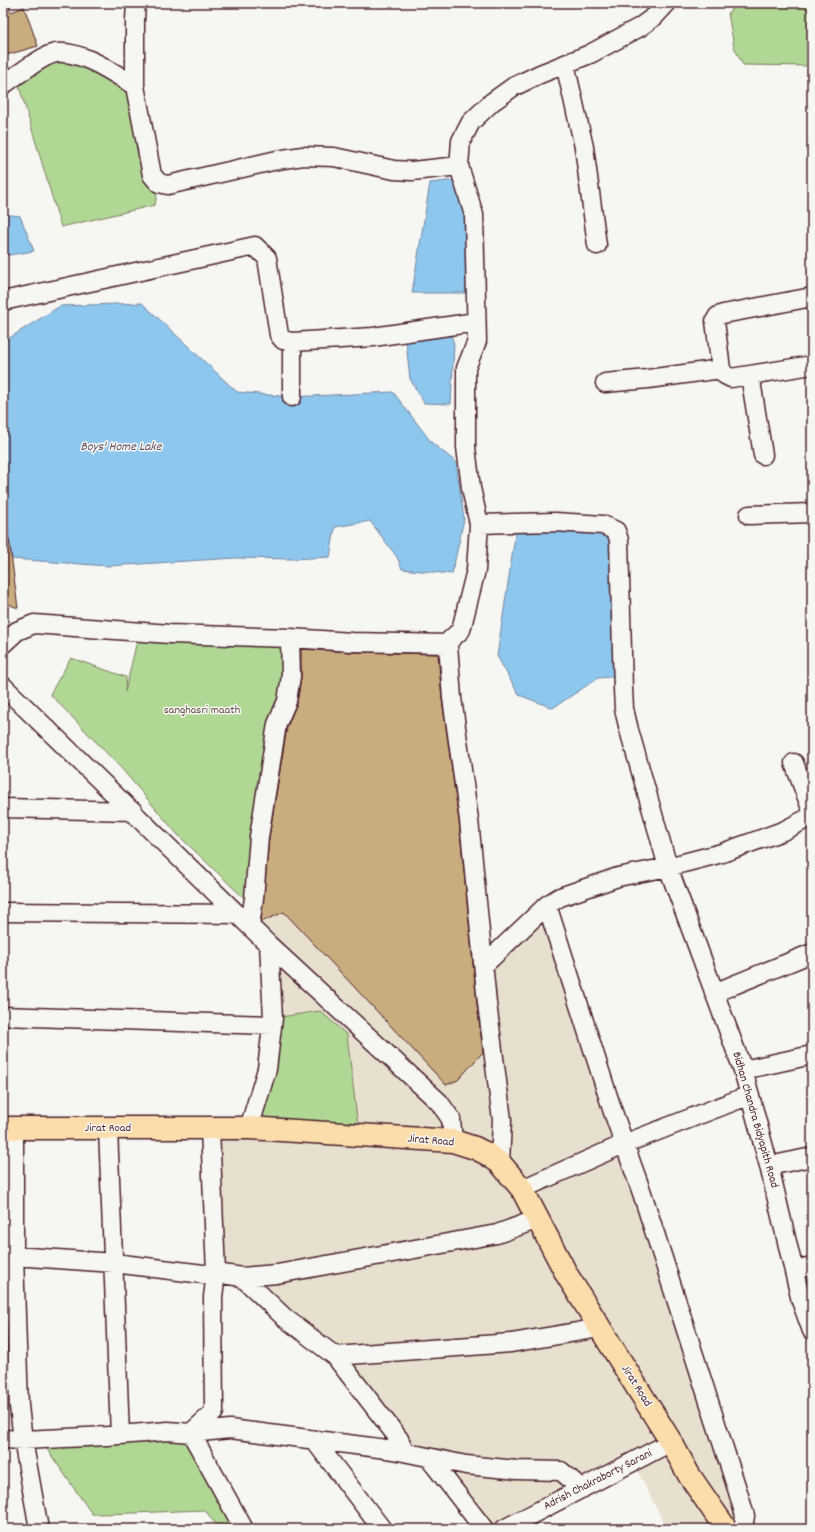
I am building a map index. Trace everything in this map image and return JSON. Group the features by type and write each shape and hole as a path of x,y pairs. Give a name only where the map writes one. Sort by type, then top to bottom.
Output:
{"main road":[{"name":"Jirat Road","path":"8,1128 249,1128 453,1141 475,1148 487,1154 500,1164 522,1189 567,1275 671,1442 714,1520 726,1529"}],"street":[{"path":"136,3 135,86 152,175 159,183 168,185 277,160 303,156 334,157 394,170 412,171 459,166"},
{"path":"500,1164 502,1120 487,1003 469,820 452,698 448,644 450,640 461,630 476,570 479,524 471,488 466,447 466,368 477,341 474,215 459,166 461,141 471,122 492,102 513,87 540,74 590,54 640,27 667,3"},
{"path":"3,85 39,61 55,53 72,54 98,64 135,86"},
{"path":"565,64 584,150 597,245"},
{"path":"3,301 255,246 267,258 279,335 283,340 292,342 372,337 476,322"},
{"path":"812,297 722,314 715,320 721,369 725,375 730,378 812,365"},
{"path":"292,342 292,397"},
{"path":"605,383 721,369"},
{"path":"750,375 763,454"},
{"path":"749,514 812,513"},
{"name":"Bidhan Chandra Bidyapith Road","path":"479,524 556,522 603,524 616,531 619,540 624,709 668,867 743,1070 769,1166 801,1302 812,1331"},
{"path":"3,644 18,631 34,624 170,634 290,638 352,642 448,644"},
{"path":"244,920 254,898 259,837 277,724 287,701 291,676 290,638"},
{"path":"3,686 269,945 439,1102 451,1119 453,1141"},
{"path":"794,762 812,811"},
{"path":"3,808 133,811"},
{"path":"484,965 547,905 560,897 618,877 668,867 722,853 783,831 812,816"},
{"path":"547,905 738,1492 745,1516 743,1529"},
{"path":"3,912 244,920"},
{"path":"249,1128 267,1069 273,1018 269,945"},
{"path":"714,994 812,954"},
{"path":"3,1016 272,1025"},
{"path":"743,1070 812,1055"},
{"path":"522,1189 624,1144 750,1095"},
{"path":"8,1128 8,1255 19,1406 23,1440 39,1529"},
{"path":"108,1128 120,1435"},
{"path":"191,1433 214,1412 214,1297 216,1274 210,1128"},
{"path":"769,1166 812,1157"},
{"path":"8,1255 114,1263 203,1274 242,1277 277,1274 496,1234 538,1219"},
{"path":"794,1270 812,1266"},
{"path":"242,1277 285,1318 335,1356 399,1439 405,1452"},
{"path":"335,1356 511,1343 600,1328"},
{"path":"3,1439 23,1440 168,1431 191,1433 230,1429 405,1452 466,1465 517,1470 561,1471 582,1489"},
{"path":"191,1433 244,1529"},
{"path":"314,1440 382,1529"},
{"name":"Adrish Chakraborty Sarani","path":"504,1529 522,1525 582,1489 671,1442"},
{"path":"429,1458 484,1529"}],"shaded area":[{"path":"547,905 743,1529 667,1529 633,1462 504,1529 484,1529 429,1458 405,1452 335,1356 242,1277 216,1273 210,1128 249,1128 273,1018 269,945 250,926 284,912 446,1085 458,1080 492,1042 484,965"}],"green space":[{"path":"739,3 812,3 812,66 743,65 734,47 728,13"},
{"path":"55,53 135,86 159,183 155,205 61,227 16,76"},
{"name":"sanghasri maath","path":"139,632 290,638 247,901 178,835 121,768 50,694 71,658 126,677 125,692"},
{"path":"320,1011 347,1035 359,1135 249,1128 273,1018"},
{"path":"191,1433 238,1520 225,1529 219,1529 205,1510 92,1514 40,1439"}],"water":[{"path":"463,179 476,293 412,293 430,183"},
{"path":"3,214 20,216 34,251 3,256"},
{"name":"Boys' Home Lake","path":"142,303 237,392 292,397 393,392 432,443 456,462 464,519 452,574 402,569 397,557 370,521 335,527 330,557 293,559 235,558 108,566 12,559 3,492 3,342 60,306"},
{"path":"448,326 454,344 451,404 424,403 410,379 405,333"},
{"path":"517,523 616,531 623,676 598,678 553,708 519,695 497,656"}],"building":[{"path":"3,3 8,3 11,12 24,7 38,46 3,56"},
{"path":"3,539 9,539 18,608 3,602"},
{"path":"301,649 438,654 442,699 459,821 483,1052 458,1080 446,1085 284,912 261,922 269,838 287,727 297,703 301,678"}]}
